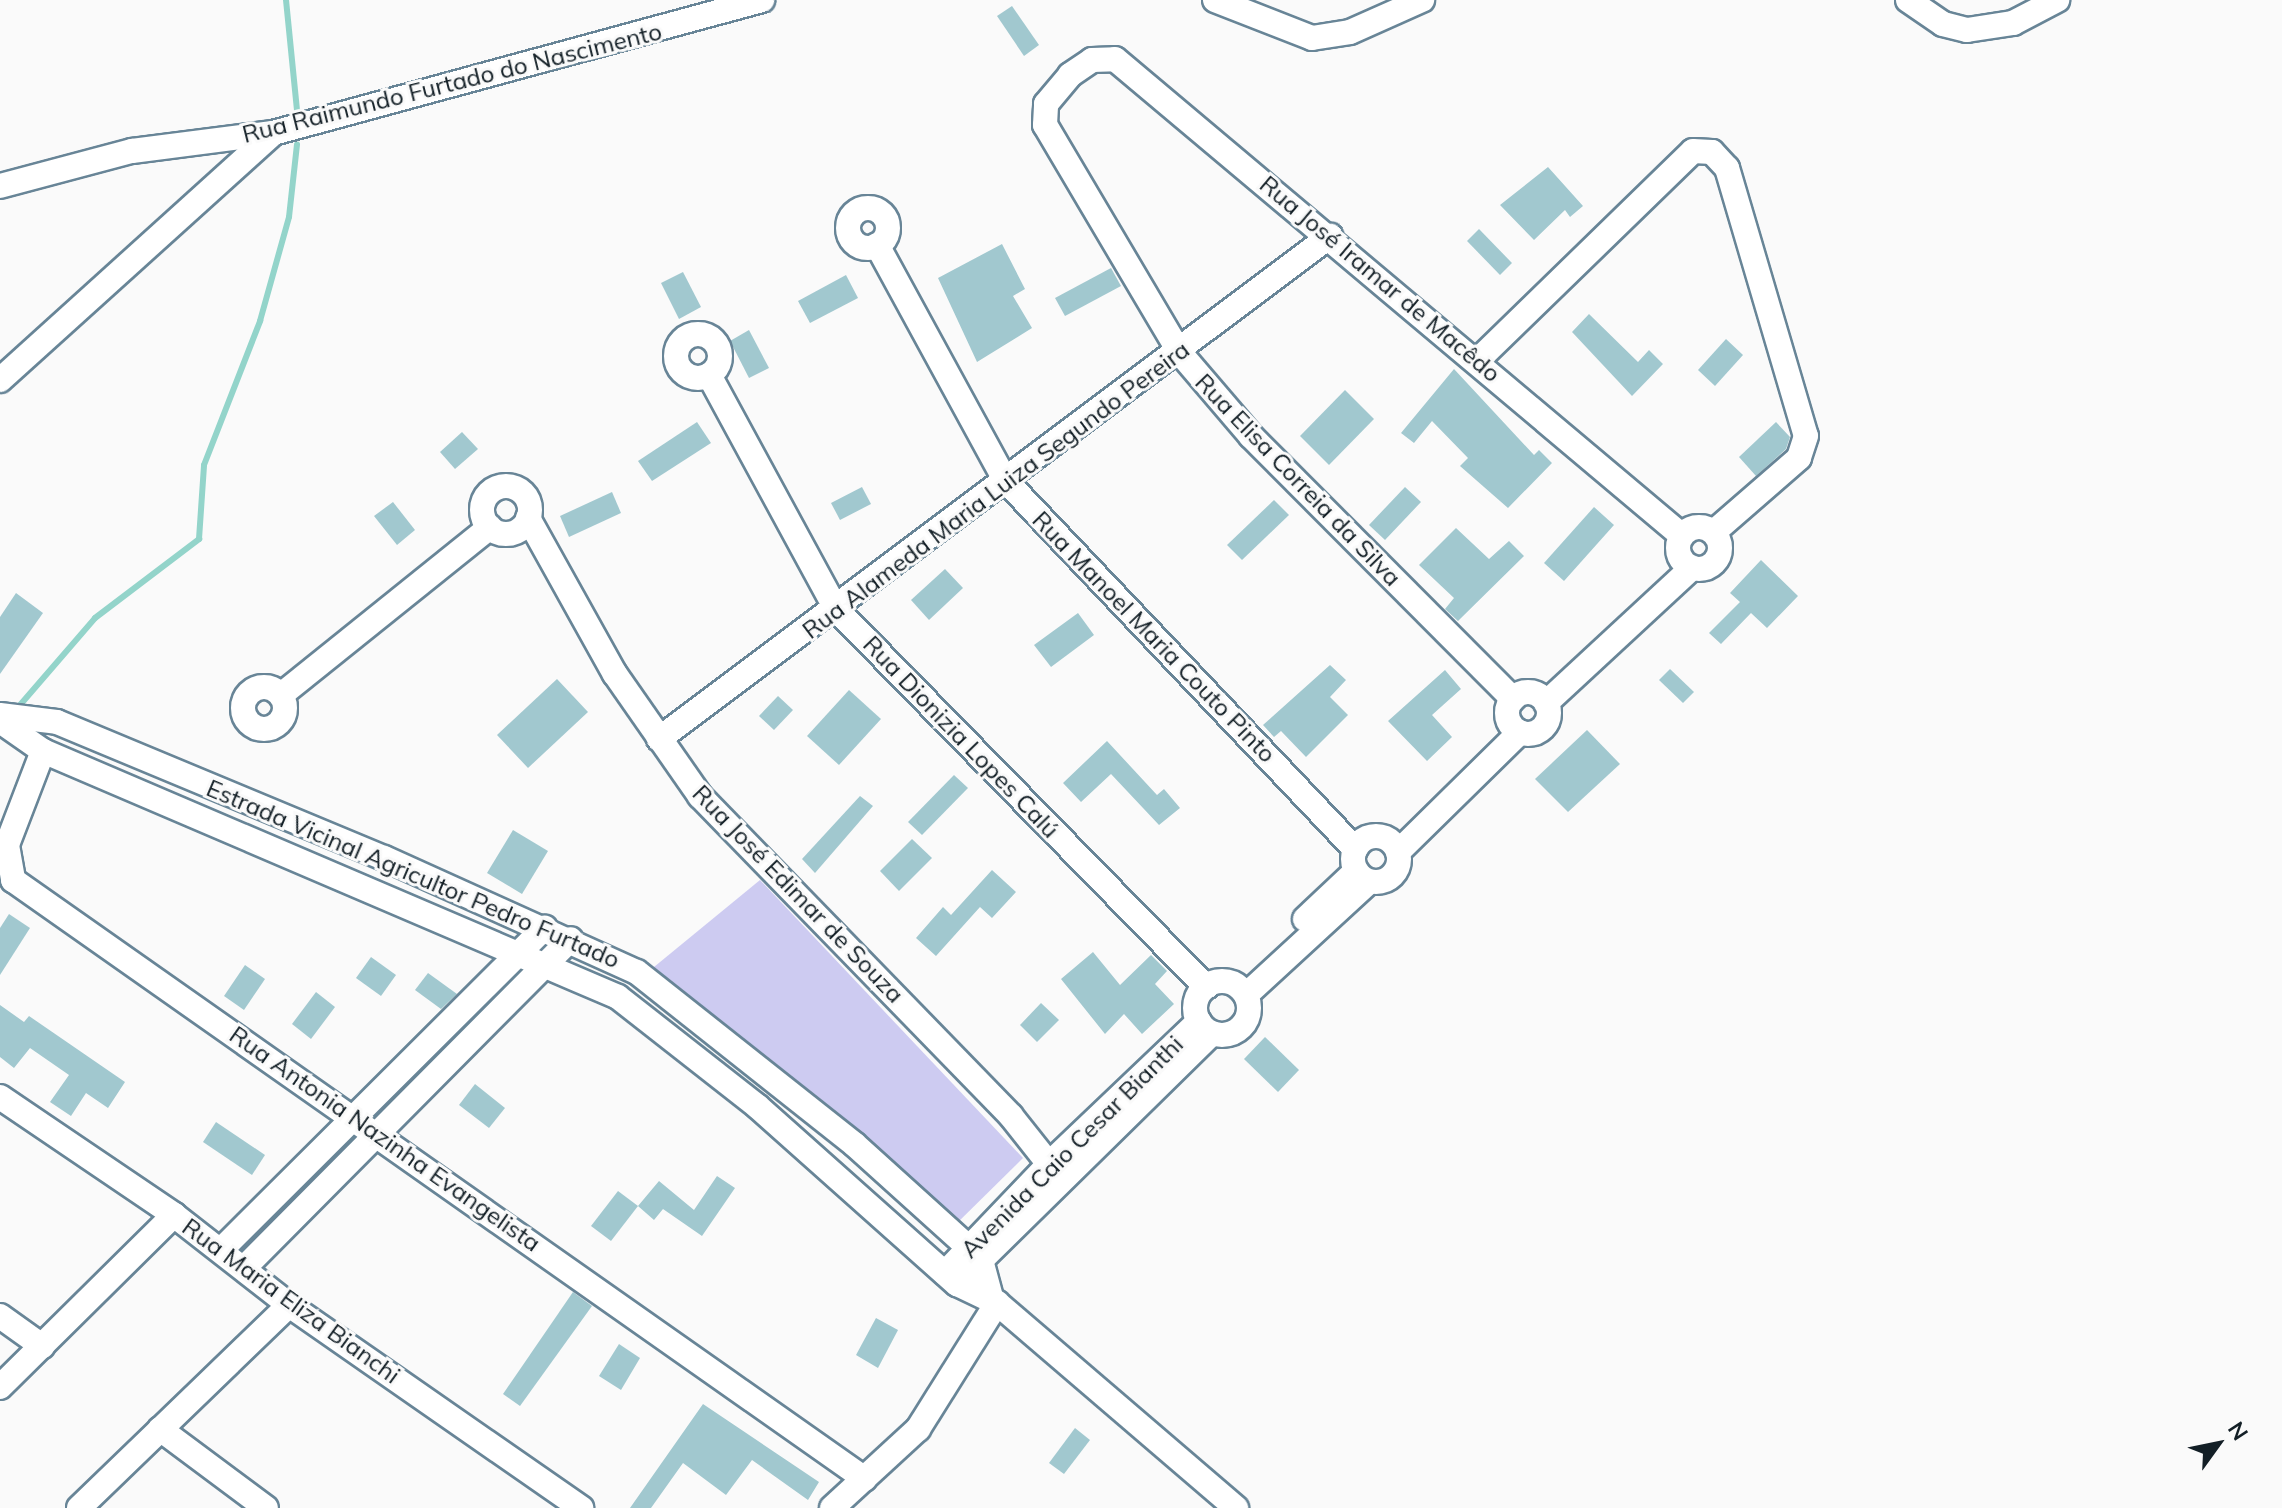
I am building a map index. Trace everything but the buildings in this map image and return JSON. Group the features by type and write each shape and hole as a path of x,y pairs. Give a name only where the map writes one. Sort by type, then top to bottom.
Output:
{"street":[{"name":"Rua Raimundo Furtado do Nascimento","path":"0,186 132,151 273,133 762,0"},
{"path":"1215,0 1312,38 1350,32 1422,0"},
{"path":"1908,0 1943,24 1967,30 2013,23 2057,0"},
{"name":"Rua José Iramar de Macêdo","path":"1070,75 1092,60 1115,59 1477,361 1684,554"},
{"name":"Rua Elisa Correia da Silva","path":"1070,75 1046,104 1045,125 1180,353 1262,447 1524,710"},
{"path":"0,380 273,133"},
{"path":"1477,361 1693,151 1712,152 1727,168 1806,436 1799,458 1714,532"},
{"name":"Rua Alameda Maria Luiza Segundo Pereira","path":"659,739 1180,353 1330,236"},
{"name":"Rua Manoel Maria Couto Pinto","path":"877,245 1005,480 1360,867"},
{"name":"Rua Dionizia Lopes Calú","path":"709,375 836,609 1206,987"},
{"name":"Rua José Edimar de Souza","path":"490,527 483,506 490,493 503,486 525,495 528,518 615,674 659,739 734,834 1011,1116 1049,1164"},
{"path":"281,695 490,527 511,533 528,518"},
{"path":"1360,867 1384,882 1395,873 1395,847 1524,710 1684,554 1700,526 1714,532 1720,544 1718,557 1709,567 1684,554"},
{"name":"Estrada Vicinal Agricultor Pedro Furtado","path":"10,722 43,751 518,957 618,997 648,1016 951,1279 994,1300 1236,1508"},
{"name":"Estrada Vicinal Agricultor Pedro Furtado","path":"10,722 57,722 545,927 666,991 854,1144 975,1254"},
{"name":"Rua Antonia Nazinha Evangelista","path":"43,751 7,845 13,880 366,1124 865,1479"},
{"path":"1206,987 1220,981 1240,990 1360,867 1371,836 1395,847"},
{"path":"245,1267 366,1124 545,927"},
{"path":"221,1250 546,968 571,939"},
{"name":"Avenida Caio Cesar Bianthi","path":"1206,987 1195,1006 1205,1027 1228,1034 1242,1026 1249,1011 1240,990"},
{"name":"Avenida Caio Cesar Bianthi","path":"975,1254 1049,1164 1205,1027"},
{"name":"Avenida Caio Cesar Bianthi","path":"951,1279 1205,1027"},
{"name":"Rua Maria Eliza Bianchi","path":"0,1097 174,1215 245,1267 289,1305 581,1508"},
{"path":"0,1387 174,1215"},
{"path":"832,1508 924,1421 994,1300 975,1254"},
{"path":"79,1508 289,1305"},
{"path":"0,1316 42,1346"},
{"path":"160,1429 266,1508"}],"shaded area":[{"path":"760,880 1023,1158 950,1230 643,976"}],"waterway":[{"path":"286,0 298,120"},
{"path":"14,712 95,618 199,539 204,465 260,321 289,217 297,144"}]}
